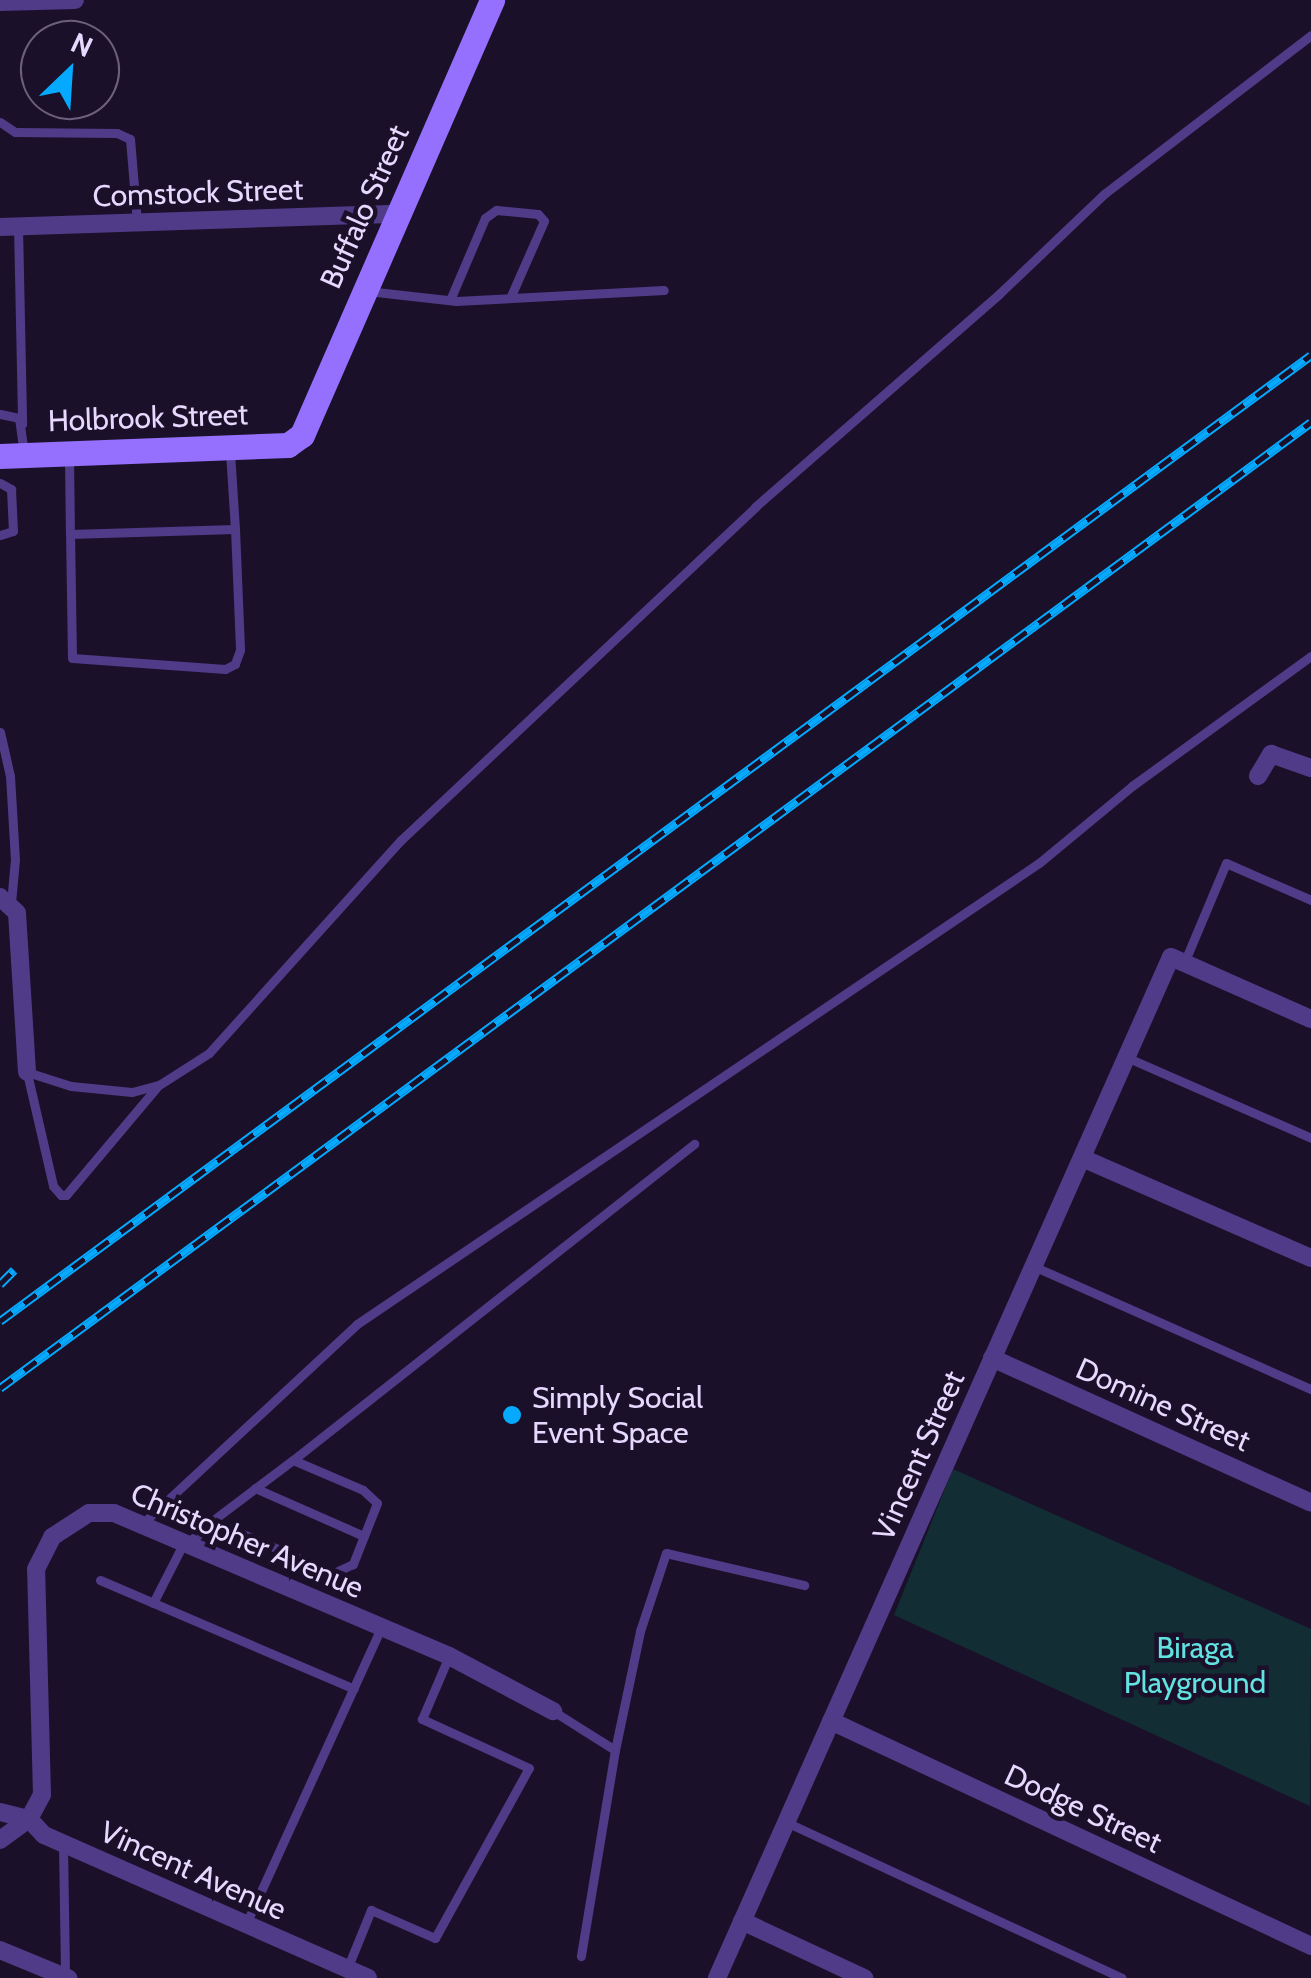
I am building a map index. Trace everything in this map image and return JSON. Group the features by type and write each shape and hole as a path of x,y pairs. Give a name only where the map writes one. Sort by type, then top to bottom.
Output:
{"street":[{"path":"0,2 76,0"},
{"name":"Buffalo Street","path":"298,439 307,428 492,0"},
{"name":"Comstock Street","path":"9,227 397,214"},
{"name":"Holbrook Street","path":"12,456 288,445 298,439"},
{"path":"1258,776 1272,754 1311,768"},
{"path":"6,900 18,914 27,1072"},
{"path":"1177,960 1311,1018"},
{"name":"Vincent Street","path":"717,1978 1126,1058 1177,960"},
{"path":"1082,1158 1311,1258"},
{"name":"Domine Street","path":"992,1358 1311,1502"},
{"name":"Christopher Avenue","path":"28,1819 42,1795 36,1578 41,1556 52,1537 89,1513 114,1513 448,1656 554,1710"},
{"name":"Dodge Street","path":"831,1722 1311,1946"},
{"name":"Vincent Avenue","path":"0,1812 28,1819 44,1835 63,1844 368,1978"},
{"path":"0,1840 28,1819"},
{"path":"742,1921 864,1978"},
{"path":"0,1950 66,1978"}],"lane":[{"path":"27,1072 72,1086 132,1092 158,1085 209,1053 402,840 755,506 999,294 1104,194 1311,35"},
{"path":"0,122 15,132 118,133 130,139 137,222"},
{"path":"450,300 484,218 496,210 538,214 544,221 510,298"},
{"path":"9,227 22,424 12,456"},
{"path":"364,290 450,300 664,290"},
{"path":"0,414 11,414 22,424"},
{"path":"69,454 72,658 225,668 235,664 240,650 230,447"},
{"path":"0,483 11,489 12,531 0,535"},
{"path":"70,534 235,529"},
{"path":"141,1525 357,1324 1039,863 1132,786 1311,656"},
{"path":"0,732 10,776 13,826 6,900"},
{"path":"1177,960 1226,863 1311,900"},
{"path":"1126,1058 1311,1138"},
{"path":"27,1072 53,1186 61,1195 66,1195 158,1085"},
{"path":"153,1603 183,1544 694,1144"},
{"path":"1034,1266 1311,1389"},
{"path":"212,1521 334,1574 353,1564 376,1503 363,1490 293,1460"},
{"path":"255,1488 364,1536"},
{"path":"580,1956 640,1631 666,1552 804,1585"},
{"path":"100,1580 354,1690"},
{"path":"246,1924 381,1628"},
{"path":"347,1969 371,1910 436,1938 529,1768 422,1718 448,1656"},
{"path":"554,1710 616,1750"},
{"path":"786,1822 1122,1978"},
{"path":"63,1844 66,1978"}],"green space":[{"name":"Biraga Playground","path":"953,1469 1311,1629 1310,1806 894,1615"}],"railway":[{"path":"0,1321 1311,355"},
{"path":"0,1388 1311,422"},
{"path":"0,1284 14,1270"}],"place":[{"name":"Simply Social Event Space","path":"512,1415"}]}
